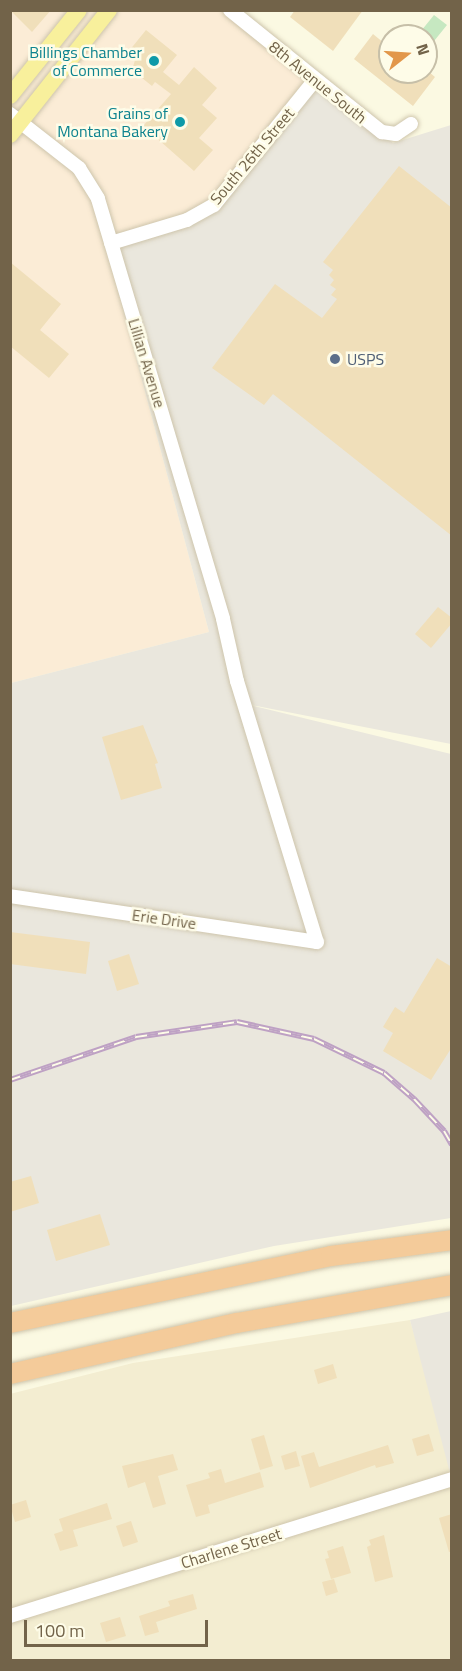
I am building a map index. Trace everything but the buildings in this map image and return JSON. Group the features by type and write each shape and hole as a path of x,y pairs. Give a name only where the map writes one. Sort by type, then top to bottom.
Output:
{"highway":[{"path":"10,1324 331,1256 450,1240"},
{"path":"10,1374 237,1323 452,1285"}],"main road":[{"path":"10,96 79,10"},
{"path":"14,124 109,10"}],"street":[{"name":"8th Avenue South","path":"230,10 382,132 396,134 411,124"},
{"name":"South 26th Street","path":"111,243 187,220 214,205 315,80"},
{"name":"Lillian Avenue","path":"14,124 79,168 90,182 111,243 183,483 223,619 237,681 259,740 317,942"},
{"name":"Erie Drive","path":"10,896 317,942"},
{"name":"Charlene Street","path":"10,1616 452,1479"}],"shaded area":[{"path":"11,11 229,11 315,80 216,207 107,249 209,632 11,683"},
{"path":"315,80 393,143 451,125 451,744 246,704 451,754 451,1218 274,1246 11,1306 11,683 209,632 107,249 203,217"},
{"path":"451,1311 451,1477 410,1320"},
{"path":"410,1320 451,1460 451,1660 11,1660 10,1394 133,1363"}],"green space":[{"path":"434,15 447,25 438,36 438,24 427,24"}],"railway":[{"path":"10,1080 136,1037 237,1022 314,1039 384,1073 414,1099 444,1131 452,1145"}],"place":[{"name":"Billings Chamber of Commerce","path":"154,61"},
{"name":"Grains of Montana Bakery","path":"180,122"},
{"name":"USPS","path":"335,359"}]}
